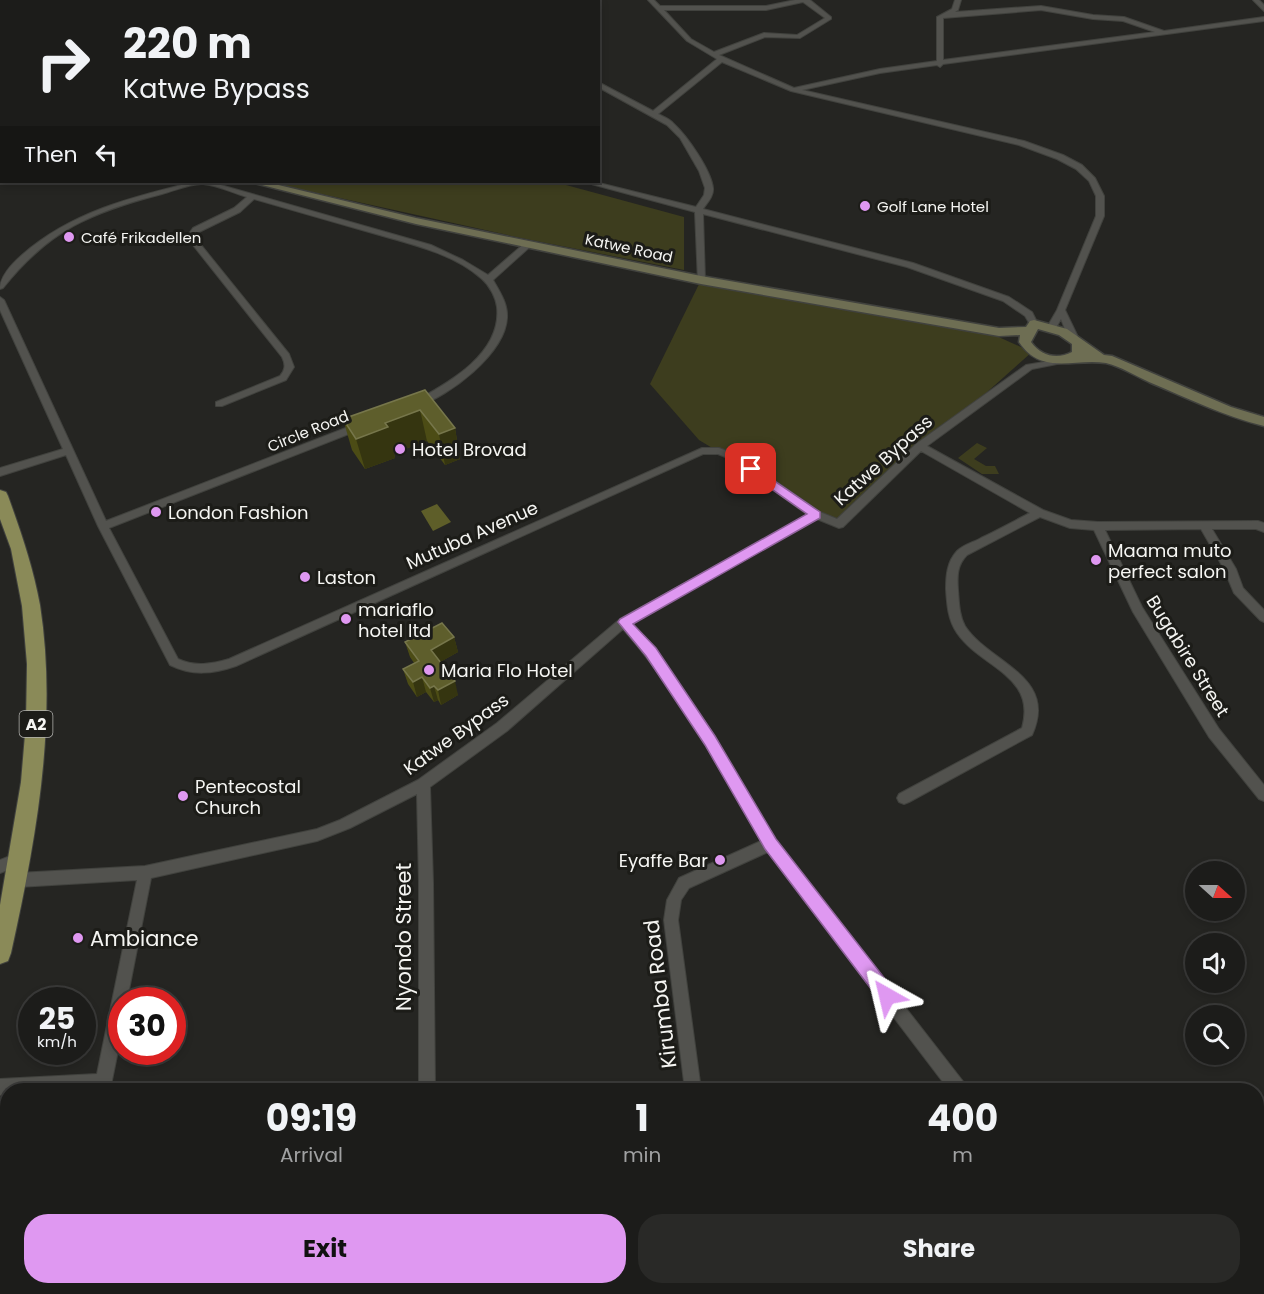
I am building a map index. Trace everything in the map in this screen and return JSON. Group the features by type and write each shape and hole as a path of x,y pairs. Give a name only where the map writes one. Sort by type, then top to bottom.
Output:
{"main road":[{"name":"A2","path":"0,496 11,521 25,568 37,675 35,740 21,858 18,880 0,953"}],"street":[{"path":"651,0 689,40 721,59 793,90 1021,142 1079,167 1092,180 1100,196 1100,216 1051,329"},
{"path":"658,8 766,8 805,0 829,18 798,37 764,35 713,55"},
{"path":"940,65 940,17 955,10 958,0"},
{"path":"1256,0 1264,9"},
{"path":"945,15 1041,8 1134,21 1163,33"},
{"path":"793,90 880,71 940,65 1264,18"},
{"path":"655,113 721,59"},
{"path":"600,85 670,123 683,136 703,171 709,188 708,195 699,209 701,280"},
{"path":"0,286 40,244 73,220 147,195 198,183"},
{"path":"206,183 428,247 488,280 504,314 497,338 478,363 460,380 409,406"},
{"name":"Katwe Road","path":"259,183 416,221 701,280 999,332 1033,328 1051,329 1074,338 1102,360"},
{"path":"592,183 910,265 957,280 1020,306 1029,314 1033,328 1026,336 1025,342 1030,351 1029,367"},
{"path":"219,404 283,378 290,371 291,363 286,356 193,240 192,235 196,230 237,210 253,196"},
{"path":"488,280 529,244"},
{"path":"0,300 103,526"},
{"path":"1061,310 1080,347 1078,354 1065,360"},
{"name":"Katwe Road","path":"999,332 1044,358 1102,360"},
{"path":"1102,360 1107,359 1226,410 1264,422"},
{"name":"Katwe Bypass","path":"18,880 145,873 318,835 345,824 423,784 502,727 624,622 816,515 839,524 920,446 1029,367 1065,360"},
{"name":"Circle Road","path":"103,526 367,424"},
{"path":"920,446 1039,513 1070,524 1098,526 1258,525 1264,528"},
{"path":"0,472 68,451"},
{"name":"Mutuba Avenue","path":"103,526 174,662 184,668 199,669 232,663 702,451 719,451 734,457 816,515"},
{"path":"904,798 1027,730 1034,716 1032,703 1016,677 964,634 954,612 951,570 963,552 1039,513"},
{"path":"1204,525 1230,570 1238,590 1264,617"},
{"name":"Bugabire Street","path":"1098,526 1137,609 1214,733 1264,795"},
{"path":"624,622 651,652 710,741 770,844 954,1083"},
{"name":"Nyondo Street","path":"423,784 427,1083"},
{"name":"Kirumba Road","path":"692,1083 671,920 676,891 684,883 770,844"},
{"path":"0,867 21,858"},
{"path":"104,1083 145,873"}],"shaded area":[{"path":"272,183 559,183 684,217 684,270 521,238"},
{"path":"701,280 981,329 1032,352 839,524 699,440 650,384"},
{"path":"977,443 987,448 974,459 986,466 995,466 999,474 982,474 958,458"},
{"path":"437,504 451,522 433,531 421,511"}],"building":[{"path":"425,390 455,428 439,434 420,410 385,423 388,427 356,439 343,419"},
{"path":"442,623 454,637 431,650 455,681 438,690 434,686 430,688 422,677 413,682 403,669 419,661 405,642"}],"place":[{"name":"Golf Lane Hotel","path":"865,206"},
{"name":"Café Frikadellen","path":"69,237"},
{"name":"Hotel Brovad","path":"400,449"},
{"name":"London Fashion","path":"156,512"},
{"name":"Maama muto perfect salon","path":"1096,560"},
{"name":"Laston","path":"305,577"},
{"name":"mariaflo hotel ltd","path":"346,619"},
{"name":"Maria Flo Hotel","path":"429,670"},
{"name":"Pentecostal Church","path":"183,796"},
{"name":"Eyaffe Bar","path":"720,860"},
{"name":"Ambiance","path":"78,938"}],"route":[{"path":"751,469 816,515 624,622 651,652 710,741 770,844 887,996"}]}
